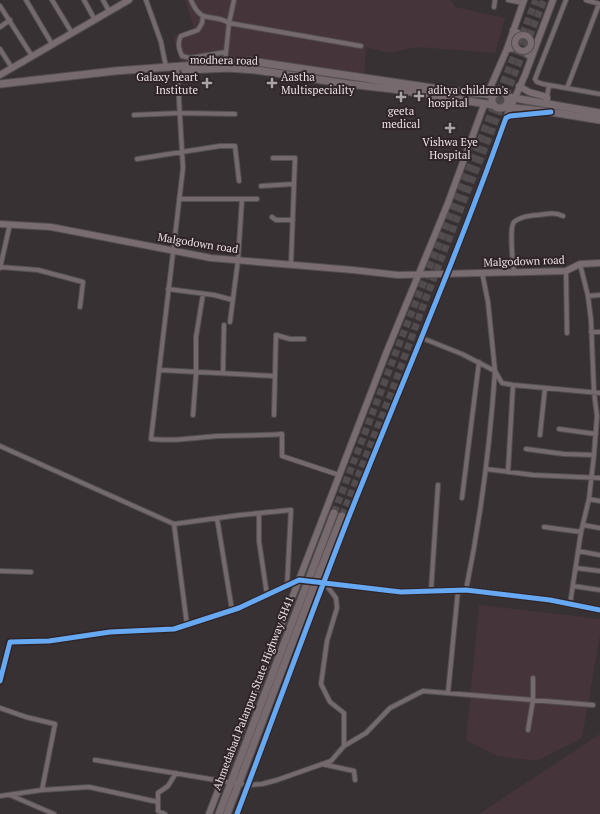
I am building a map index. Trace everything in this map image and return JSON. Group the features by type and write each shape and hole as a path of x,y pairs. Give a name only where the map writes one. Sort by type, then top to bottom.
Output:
{"main road":[{"path":"0,84 115,71 166,67 177,68 250,60 393,86 490,95 501,92 511,98 547,101 600,113"},
{"name":"modhera road","path":"0,88 177,68 228,68 256,70 348,84 393,86 484,105 493,105 497,108 551,112"},
{"path":"490,95 493,105"},
{"path":"508,108 508,103 511,98"},
{"path":"551,112 600,120"},
{"name":"Ahmedabad Palanpur State Highway SH41","path":"227,814 240,783 312,581 334,513"},
{"name":"Ahmedabad Palanpur State Highway SH41","path":"219,814 312,581 339,524 346,517"}],"street":[{"path":"26,0 52,44"},
{"path":"52,0 72,33"},
{"path":"84,0 95,20"},
{"path":"103,0 109,11"},
{"path":"0,75 129,0"},
{"path":"146,0 161,42 166,67"},
{"path":"191,0 195,10 203,16 225,20 229,23 361,46"},
{"path":"225,62 229,23 234,0"},
{"path":"494,0 494,7"},
{"path":"490,95 524,1 508,0"},
{"path":"511,98 519,86 531,58 553,0"},
{"path":"566,0 535,79 538,82 549,85 600,94"},
{"path":"567,88 600,4 586,0"},
{"path":"0,6 32,56"},
{"path":"203,16 202,23 198,30 181,36 178,41 179,50 182,56 190,58 226,52"},
{"path":"0,27 10,20"},
{"path":"513,30 521,35 526,35 530,39 538,39"},
{"path":"517,48 516,41 521,35"},
{"path":"524,51 530,47 530,39"},
{"path":"507,49 517,48 524,51 531,58"},
{"path":"0,49 12,68"},
{"path":"177,68 182,168 151,439 184,440 219,436 282,434 282,456 339,475"},
{"path":"519,86 547,101 549,85"},
{"path":"209,814 339,475 448,203 484,105"},
{"path":"237,814 290,676 346,517 422,338 506,118 508,108"},
{"path":"506,118 510,116 551,112"},
{"path":"134,115 180,113 235,114"},
{"path":"137,159 220,146 235,146 239,181"},
{"path":"273,158 295,158 291,264"},
{"path":"261,186 294,184"},
{"path":"230,322 238,260 242,199"},
{"path":"179,200 257,199"},
{"path":"514,272 512,239 513,225 515,222 533,215 556,213 563,216"},
{"path":"272,217 276,220 293,220"},
{"name":"Malgodown road","path":"0,224 51,227 211,258 291,264 398,275 566,271 580,264 600,262"},
{"path":"10,224 0,268 38,270 83,282 80,307"},
{"path":"570,604 581,532 589,499 594,455 598,446 588,296 580,264"},
{"path":"566,271 567,333"},
{"path":"466,590 474,551 486,469 495,371 488,302 482,272"},
{"path":"168,289 233,300"},
{"path":"193,415 196,372 196,337 203,294"},
{"path":"588,296 600,295"},
{"path":"223,373 224,325"},
{"path":"591,332 600,332"},
{"path":"274,415 276,335 290,339 304,339"},
{"path":"422,338 479,362 495,371 502,382 513,385 600,393"},
{"path":"462,498 479,362"},
{"path":"159,370 274,376"},
{"path":"508,472 513,385"},
{"path":"540,435 545,388"},
{"path":"559,429 596,434"},
{"path":"0,446 174,524 291,510 287,586"},
{"path":"526,450 564,454 594,455"},
{"path":"486,469 533,475 600,478"},
{"path":"431,591 438,485"},
{"path":"589,499 600,501"},
{"path":"325,512 331,521"},
{"path":"259,514 259,541 267,595"},
{"path":"217,518 232,610"},
{"path":"174,524 187,625"},
{"path":"583,525 600,528"},
{"path":"544,527 581,532"},
{"path":"578,551 600,555"},
{"path":"576,568 600,571"},
{"path":"0,571 31,572"},
{"path":"0,681 10,642 49,641 110,632 174,629 240,608 299,580 401,592 466,590 550,600 600,610"},
{"path":"324,582 336,598 337,608 327,641 321,684 330,702 344,713 344,746"},
{"path":"573,586 600,590"},
{"path":"448,693 458,590"},
{"path":"528,730 533,700 533,678"},
{"path":"95,760 248,785 262,784 331,761 344,746 366,733 390,708 423,691 593,705"},
{"path":"0,708 26,717 55,724 42,790"},
{"path":"322,764 354,770 355,780"},
{"path":"165,814 158,811 158,793 168,786 176,773"},
{"path":"0,796 42,790 89,787 158,802"},
{"path":"10,795 54,814"}],"shaded area":[{"path":"185,0 451,0 455,7 505,18 495,53 418,47 388,53 366,47 364,75 249,58 180,61 173,36 194,28"},
{"path":"479,605 600,619 600,635 582,738 537,761 497,756 466,740"},
{"path":"600,734 600,814 479,814"}],"tunnel":[{"path":"334,513 398,347 536,0"},
{"path":"342,516 391,394 464,200 544,0"}],"cycle path":[{"path":"237,814 348,519 447,274 506,118 510,116 551,112"},
{"path":"0,681 10,642 49,641 110,632 174,629 239,608 299,580 401,592 466,590 550,600 600,610"}],"place":[{"name":"Galaxy heart Institute","path":"207,83"},
{"name":"Aastha Multispeciality","path":"272,83"},
{"name":"aditya children's hospital","path":"419,96"},
{"name":"geeta medical","path":"401,97"},
{"name":"Vishwa Eye Hospital","path":"450,128"}]}
